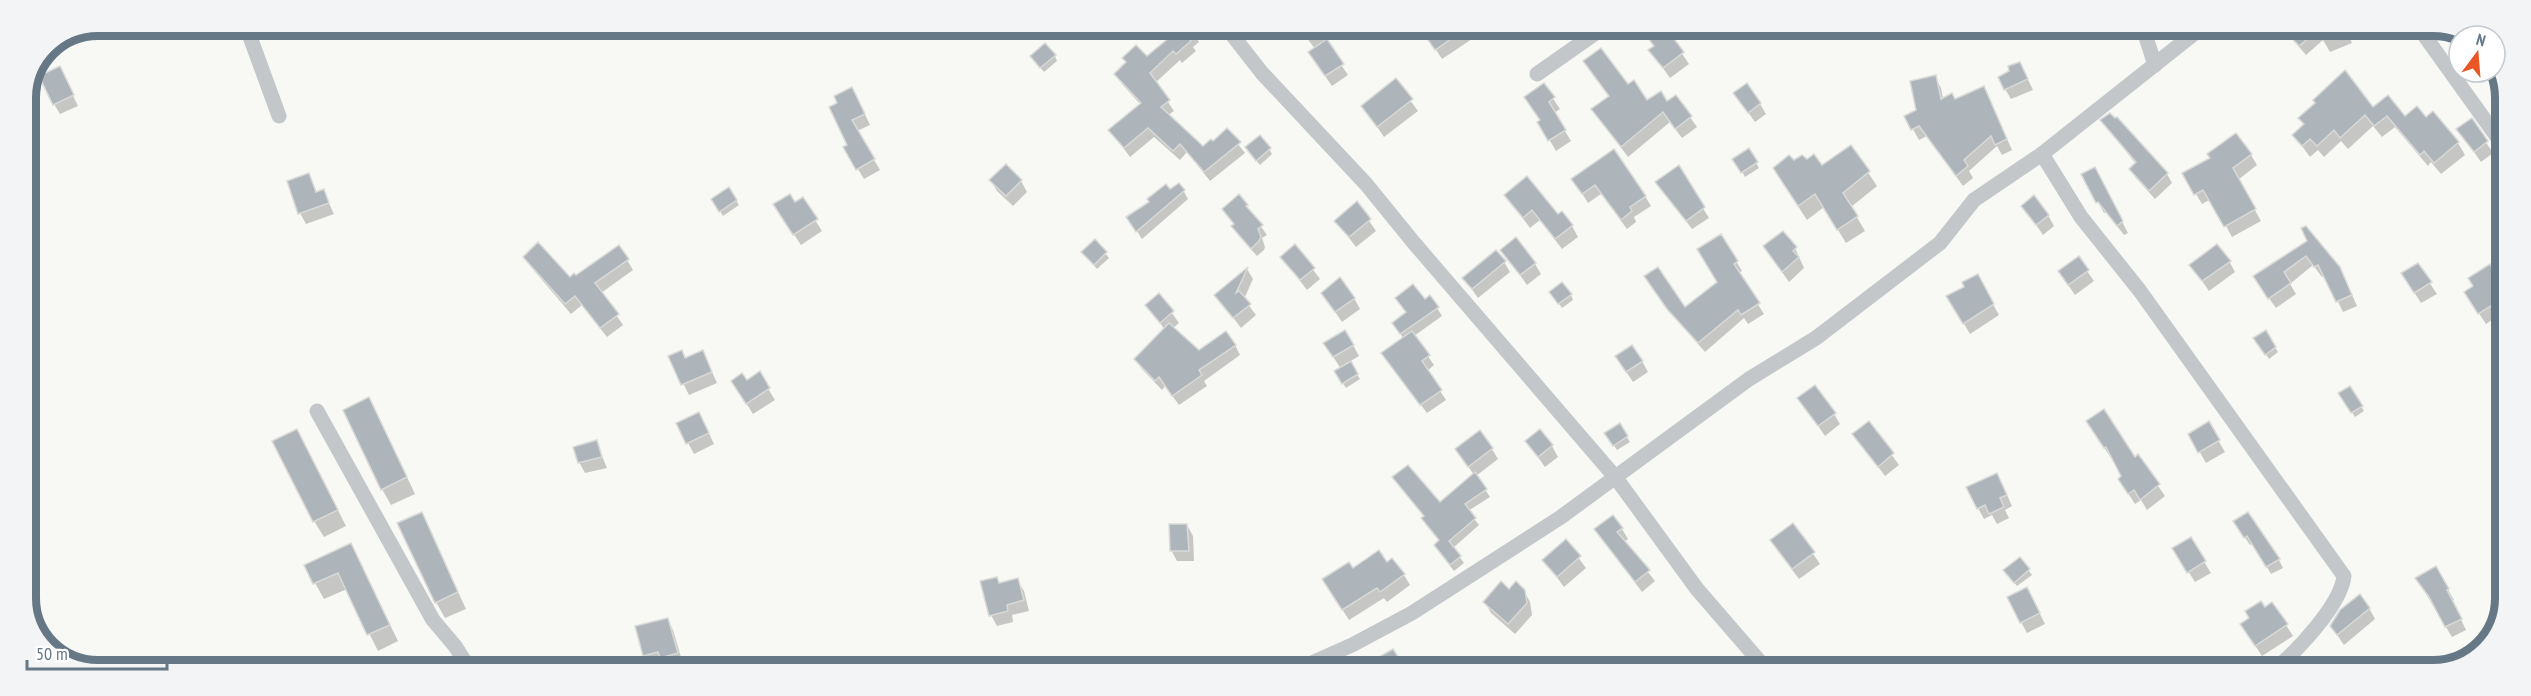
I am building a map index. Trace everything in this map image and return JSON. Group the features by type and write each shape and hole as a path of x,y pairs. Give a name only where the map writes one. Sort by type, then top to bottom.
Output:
{"street":[{"path":"250,36 279,116"},
{"path":"1233,36 1262,73 1366,184 1616,478 1697,589 1758,660"},
{"path":"1537,74 1591,36"},
{"path":"2146,36 2155,65"},
{"path":"1318,660 1412,613 1561,517 1749,380 1816,338 1940,243 1974,200 2042,154 2191,36"},
{"path":"2424,36 2495,134"},
{"path":"2042,154 2080,217 2140,291 2344,576 2343,586 2297,651 2286,660"},
{"path":"317,411 433,620 464,660"}],"building":[{"path":"1171,36 1189,36 1191,41 1176,54 1173,51 1150,73 1170,100 1161,107 1203,146 1211,139 1213,141 1227,128 1241,142 1204,172 1180,144 1173,151 1148,128 1124,148 1108,130 1141,103 1114,74 1126,62 1122,58 1136,45 1147,56"},
{"path":"1425,36 1455,36 1435,50"},
{"path":"1672,36 1684,52 1663,68 1648,50 1654,46 1648,38"},
{"path":"2290,36 2311,36 2299,46"},
{"path":"1327,39 1344,64 1325,76 1308,52"},
{"path":"1045,43 1056,55 1040,68 1030,56"},
{"path":"1601,48 1628,84 1634,80 1647,100 1661,91 1667,101 1676,95 1692,116 1675,129 1663,112 1621,147 1591,109 1609,96 1583,61"},
{"path":"2020,62 2028,79 2004,90 1998,77 2009,71 2008,66"},
{"path":"60,66 74,95 53,105 40,78 41,75"},
{"path":"2345,70 2373,107 2388,95 2405,116 2417,106 2426,117 2433,111 2459,142 2434,163 2424,151 2420,155 2387,116 2374,126 2365,115 2340,138 2334,130 2317,146 2310,139 2302,146 2292,135 2304,124 2298,118 2315,103 2313,100"},
{"path":"1936,75 1941,99 1952,93 1955,99 1984,86 2007,139 1995,145 1991,136 1964,160 1968,166 1956,176 1919,126 1911,130 1904,116 1916,110 1910,81"},
{"path":"1396,78 1413,99 1377,127 1361,106"},
{"path":"1544,83 1555,97 1549,102 1566,130 1548,141 1537,122 1540,120 1524,97"},
{"path":"1747,83 1761,103 1748,113 1733,93"},
{"path":"852,87 865,114 852,120 875,159 856,170 843,147 847,145 829,107 837,103 834,96"},
{"path":"2110,113 2115,118 2117,117 2168,173 2149,191 2129,169 2136,162 2100,120"},
{"path":"2472,118 2488,141 2474,152 2456,129"},
{"path":"2236,133 2252,154 2233,168 2256,209 2224,227 2203,190 2194,195 2182,173 2210,158 2207,154"},
{"path":"1260,135 1271,148 1256,161 1245,147"},
{"path":"1851,145 1870,171 1843,193 1858,216 1837,230 1815,194 1798,206 1773,168 1789,155 1794,160 1802,155 1807,159 1814,154 1822,165"},
{"path":"1749,148 1758,162 1741,173 1732,159"},
{"path":"1614,149 1646,196 1630,207 1632,211 1621,220 1595,185 1582,194 1571,179"},
{"path":"1006,164 1022,180 1006,196 989,180"},
{"path":"1679,165 1705,207 1686,221 1655,182"},
{"path":"2095,167 2123,221 2117,226 2098,202 2096,203 2081,174"},
{"path":"309,173 316,192 324,189 329,203 298,214 287,181"},
{"path":"1527,176 1558,214 1562,211 1573,225 1555,239 1532,210 1523,218 1504,195"},
{"path":"1179,183 1185,190 1136,232 1126,217 1149,202 1147,199 1166,184 1170,189"},
{"path":"729,187 737,200 719,212 711,199"},
{"path":"790,194 795,202 803,197 818,219 793,235 773,204"},
{"path":"1239,194 1248,205 1246,206 1263,225 1258,229 1261,237 1259,241 1251,249 1231,226 1234,224 1222,209"},
{"path":"2034,195 2049,215 2036,225 2021,206"},
{"path":"1357,201 1371,219 1349,237 1334,221"},
{"path":"2306,226 2340,267 2352,295 2336,302 2318,265 2314,267 2306,256 2284,272 2291,283 2268,299 2253,276 2307,241 2301,228"},
{"path":"1783,231 1797,247 1793,251 1799,257 1782,272 1763,246"},
{"path":"1721,234 1738,261 1734,264 1760,303 1741,315 1738,310 1698,343 1667,309 1644,276 1658,267 1685,307 1717,282 1697,249"},
{"path":"1516,237 1536,263 1520,275 1500,250"},
{"path":"1095,239 1107,252 1094,265 1081,252"},
{"path":"538,242 570,277 619,245 629,259 595,283 619,314 600,328 575,296 565,304 523,257"},
{"path":"1295,244 1315,268 1300,280 1280,257"},
{"path":"2217,244 2231,261 2202,281 2189,265"},
{"path":"1496,250 1506,261 1472,289 1462,278"},
{"path":"2079,256 2089,270 2068,285 2058,271"},
{"path":"2418,263 2432,282 2414,293 2401,273"},
{"path":"2490,264 2495,272 2495,304 2478,314 2464,292 2473,286 2468,278"},
{"path":"1248,267 1236,293 1239,291 1251,304 1233,318 1214,295"},
{"path":"1978,274 1994,304 1963,324 1946,296 1964,287 1962,282"},
{"path":"1340,277 1355,298 1335,312 1321,293"},
{"path":"1562,282 1572,294 1558,304 1549,292"},
{"path":"1413,284 1425,299 1430,295 1439,307 1400,334 1392,323 1406,312 1395,298"},
{"path":"1159,293 1174,311 1160,323 1145,305"},
{"path":"1169,323 1199,350 1226,331 1236,345 1199,370 1202,375 1172,396 1159,377 1155,381 1134,359"},
{"path":"1345,330 1354,345 1333,357 1323,343"},
{"path":"2266,330 2276,347 2265,355 2253,338"},
{"path":"1412,331 1430,355 1422,361 1442,390 1420,405 1381,353"},
{"path":"1632,345 1643,361 1626,372 1615,356"},
{"path":"682,350 685,358 703,350 712,372 681,385 668,356"},
{"path":"1351,361 1358,374 1342,384 1334,371"},
{"path":"760,371 770,388 746,404 731,381 742,373 747,380"},
{"path":"1815,385 1836,413 1818,426 1797,398"},
{"path":"2350,386 2363,406 2351,413 2338,393"},
{"path":"369,397 407,477 381,490 343,410"},
{"path":"2104,409 2135,457 2138,454 2160,484 2140,500 2134,490 2128,494 2118,479 2121,476 2106,447 2104,448 2086,421"},
{"path":"699,412 709,433 686,444 676,423"},
{"path":"1869,421 1894,453 1878,467 1852,434"},
{"path":"2209,421 2220,440 2198,453 2188,434"},
{"path":"1620,423 1628,436 1613,446 1604,433"},
{"path":"297,429 338,510 313,522 272,441"},
{"path":"1540,429 1553,445 1538,457 1525,441"},
{"path":"1480,430 1493,448 1468,467 1455,449"},
{"path":"597,440 602,457 578,463 573,447"},
{"path":"1408,465 1440,502 1475,472 1487,489 1465,504 1476,518 1449,541 1461,556 1450,565 1434,545 1439,540 1421,518 1424,516 1392,477"},
{"path":"1997,473 2007,495 2000,498 2004,507 1989,514 1985,505 1977,509 1966,487"},
{"path":"422,512 458,592 435,603 397,523"},
{"path":"2248,512 2280,559 2266,567 2247,536 2244,538 2233,521"},
{"path":"1613,515 1623,528 1617,532 1650,570 1635,582 1594,529"},
{"path":"1793,523 1815,552 1792,569 1770,540"},
{"path":"1169,524 1187,524 1189,551 1170,551"},
{"path":"2191,537 2206,561 2187,573 2172,548"},
{"path":"1566,539 1581,556 1557,577 1542,560"},
{"path":"351,543 390,625 367,635 338,573 313,584 304,565"},
{"path":"1379,550 1387,562 1392,558 1405,574 1380,592 1377,588 1342,610 1322,579 1349,562 1353,568"},
{"path":"2020,557 2030,569 2014,583 2003,570"},
{"path":"2436,566 2462,619 2445,627 2429,597 2415,578"},
{"path":"997,577 999,583 1018,578 1024,600 1007,605 1008,611 989,616 980,581"},
{"path":"1501,581 1509,589 1516,581 1525,590 1527,603 1508,624 1483,602"},
{"path":"2027,587 2040,613 2020,623 2007,597"},
{"path":"2360,594 2370,608 2337,635 2330,626 2340,610"},
{"path":"2261,601 2265,607 2272,602 2288,624 2255,646 2240,624 2249,618 2245,611"},
{"path":"668,618 678,653 660,658 658,652 643,656 635,626"},
{"path":"1393,649 1400,660 1374,660"}]}
